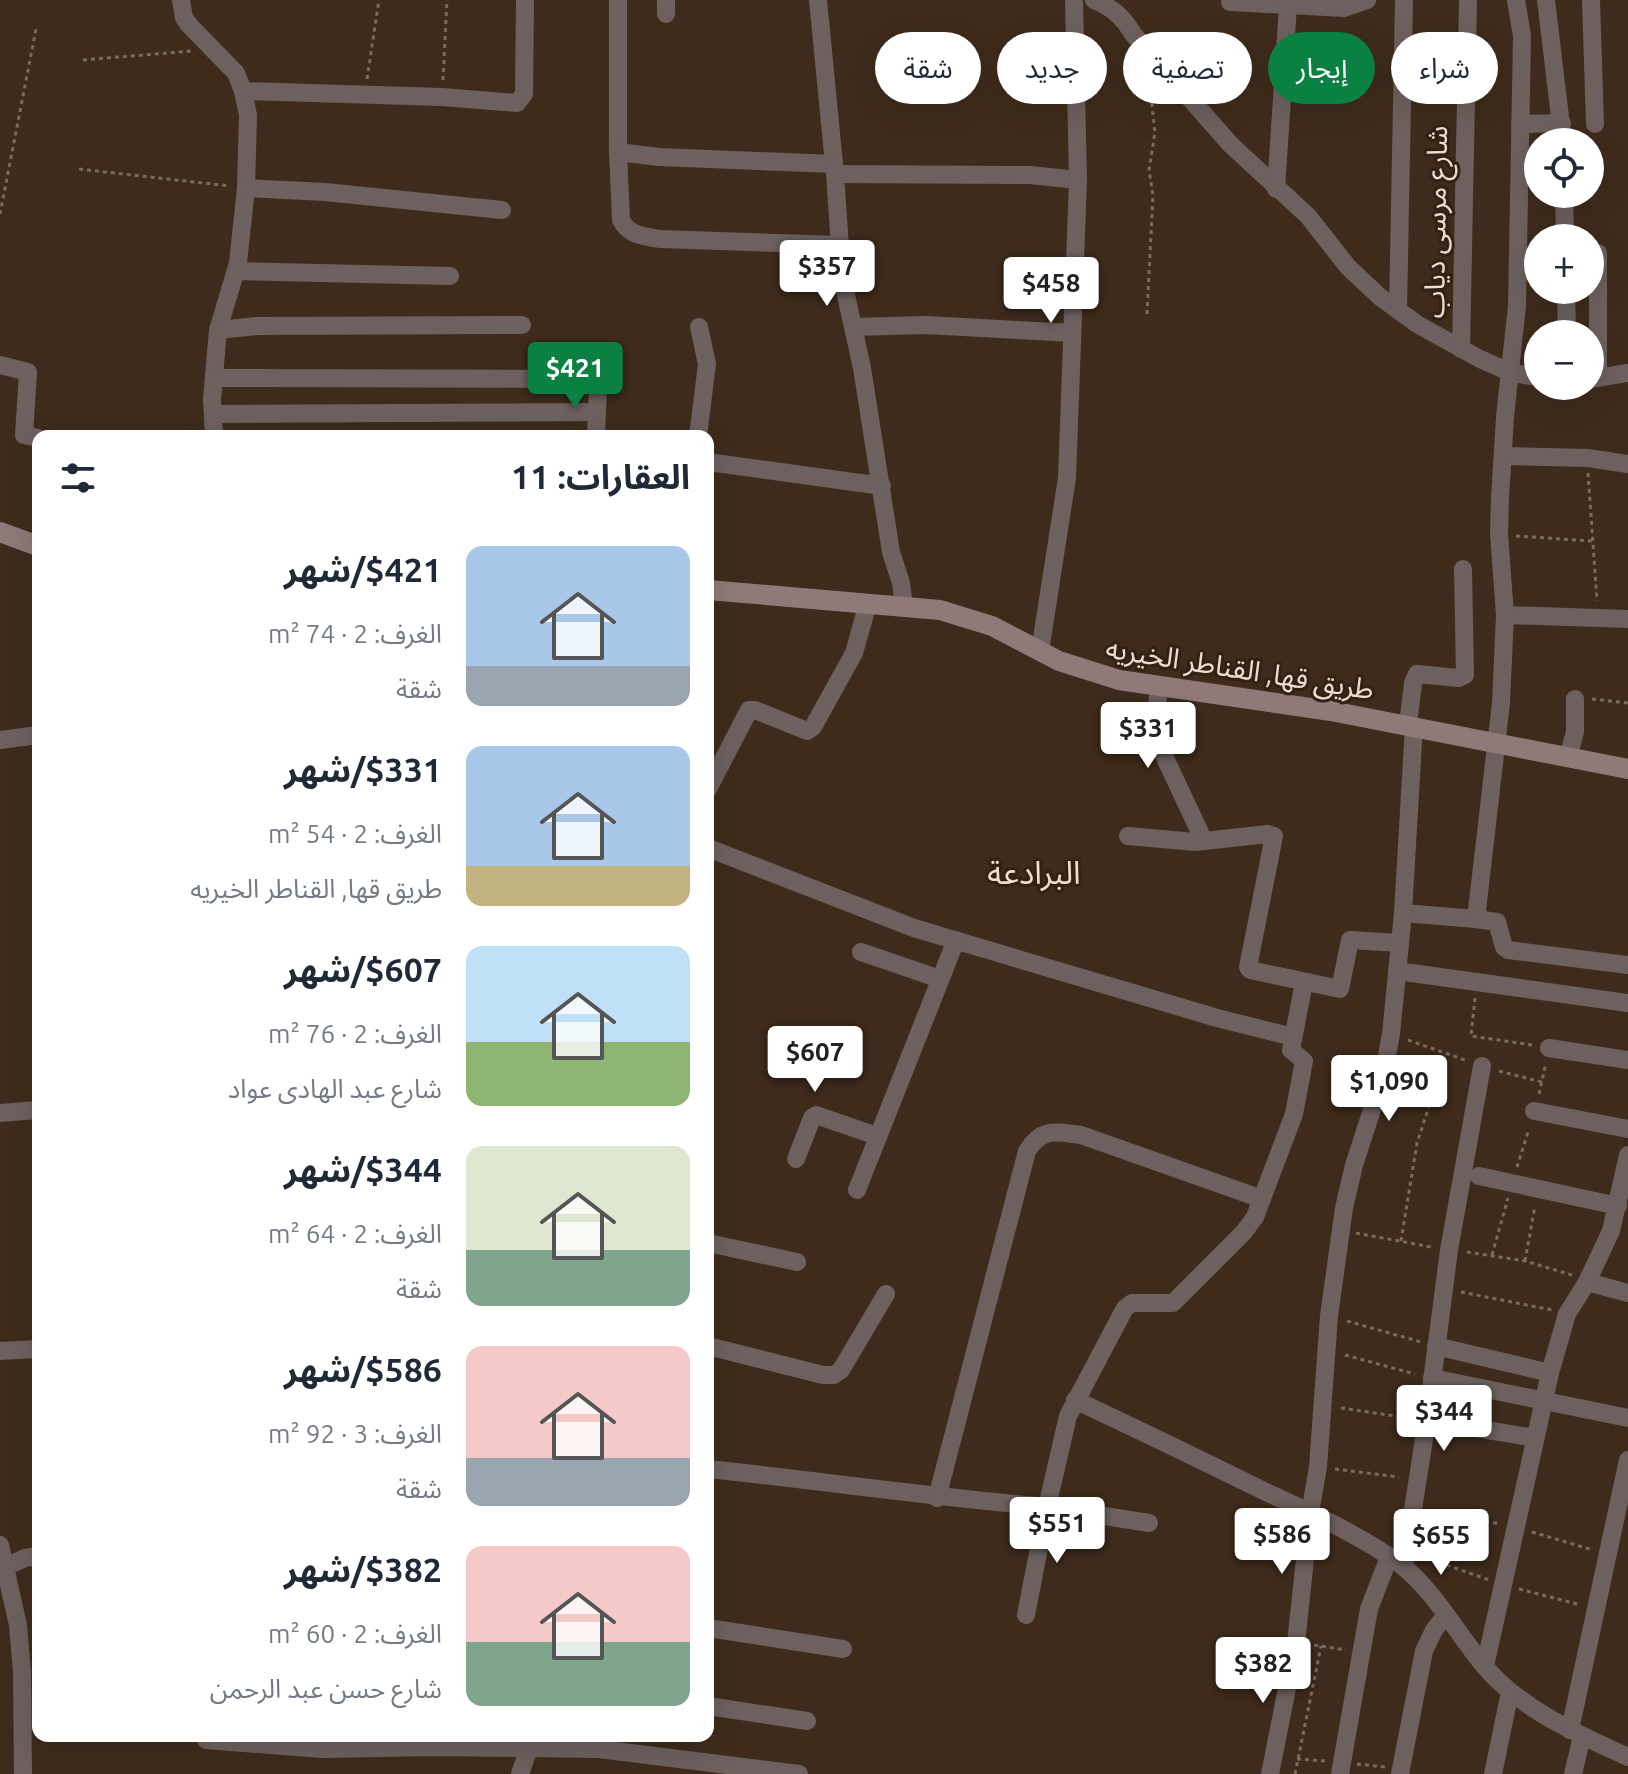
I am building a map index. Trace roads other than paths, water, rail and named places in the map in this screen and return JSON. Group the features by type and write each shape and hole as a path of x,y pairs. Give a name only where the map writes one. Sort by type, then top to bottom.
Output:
{"street":[{"path":"181,0 184,18 236,73 248,115 246,188 237,271 218,330 214,430"},
{"path":"243,91 442,97 517,103 523,98 525,0"},
{"path":"618,0 618,152 621,220 625,228 636,235 660,239 839,245"},
{"path":"818,0 842,277 882,486 891,552 901,583 904,606"},
{"path":"1040,651 1067,478 1078,180 1074,0"},
{"path":"1094,0 1123,17 1133,34 1231,145 1308,216 1348,267 1398,309 1461,349 1512,373 1524,375"},
{"path":"1230,2 1344,8 1367,0"},
{"path":"1398,309 1404,0"},
{"name":"شارع مرسى دياب","path":"1461,349 1468,0"},
{"path":"1476,919 1496,743 1505,615 1499,534 1517,306 1522,36 1516,0"},
{"path":"1546,0 1562,128"},
{"path":"1591,0 1595,124"},
{"path":"1276,189 1288,6"},
{"path":"1520,124 1542,128"},
{"path":"618,152 834,169 1030,175 1078,180"},
{"path":"246,188 325,192 502,210"},
{"path":"237,271 450,276"},
{"path":"218,330 257,326 522,325"},
{"path":"853,327 926,325 1072,333"},
{"path":"699,327 707,364 699,430"},
{"path":"0,365 28,372 24,435 32,437"},
{"path":"1604,377 1628,373"},
{"path":"214,378 592,379 598,386 596,430"},
{"path":"213,414 596,412"},
{"path":"1503,456 1588,458 1628,464"},
{"path":"714,463 882,486"},
{"path":"0,532 32,544"},
{"path":"1270,1774 1296,1643 1318,1467 1325,1350 1341,1230 1354,1165 1387,1059 1391,1034 1403,913 1413,683 1417,674 1459,678 1465,675 1463,569"},
{"name":"طريق قها, القناطر الخيريه","path":"714,590 940,610 975,619 1098,675 1317,709 1628,769"},
{"path":"714,777 747,713 755,710 811,730 854,653 868,603"},
{"path":"1505,615 1628,619"},
{"path":"1159,686 1156,715 1159,745 1204,841"},
{"path":"1568,758 1575,732 1575,699"},
{"path":"0,740 32,736"},
{"path":"1128,836 1204,841 1274,836 1248,967 1250,970 1340,989 1350,940 1400,943"},
{"path":"714,850 889,919 1217,1018 1293,1037"},
{"path":"1403,913 1497,922 1504,947 1508,950 1628,965"},
{"path":"857,1190 956,940"},
{"path":"861,952 940,979"},
{"path":"1397,971 1628,1003"},
{"path":"1026,1615 1063,1432 1075,1400 1125,1308 1132,1303 1173,1303 1250,1226 1262,1199 1299,1097 1304,1061 1292,1052 1304,982"},
{"path":"1549,1048 1628,1060"},
{"path":"1341,1768 1369,1609 1400,1558 1414,1509 1449,1250 1482,1066"},
{"path":"0,1113 32,1110"},
{"path":"1534,1111 1628,1129"},
{"path":"796,1159 812,1118 816,1115 877,1136"},
{"path":"937,1498 1027,1151 1035,1139 1050,1132 1081,1135 1262,1199"},
{"path":"1485,1666 1550,1373 1567,1314 1603,1250 1618,1206 1628,1155"},
{"path":"1479,1176 1618,1206"},
{"path":"714,1244 797,1262"},
{"path":"1587,1282 1628,1293"},
{"path":"714,1348 823,1375 834,1375 841,1370 886,1294"},
{"path":"1436,1346 1550,1373"},
{"path":"0,1351 32,1349"},
{"path":"1432,1378 1628,1418"},
{"path":"1075,1400 1400,1558 1485,1666 1510,1692 1576,1733 1628,1757"},
{"path":"1427,1420 1535,1438"},
{"path":"1573,1774 1576,1733 1597,1609 1628,1460"},
{"path":"714,1470 836,1482 937,1498 1047,1507 1149,1523"},
{"path":"0,1545 2,1567 18,1625 22,1672 23,1774"},
{"path":"2,1567 32,1557"},
{"path":"1400,1772 1424,1651 1434,1630 1446,1615"},
{"path":"714,1629 843,1649"},
{"path":"1493,1774 1510,1692"},
{"path":"714,1707 807,1721"},
{"path":"232,1742 322,1749 531,1742 799,1774"},
{"path":"520,1774 531,1742"}],"district":[{"name":"البرادعة","path":"1034,872"}]}
